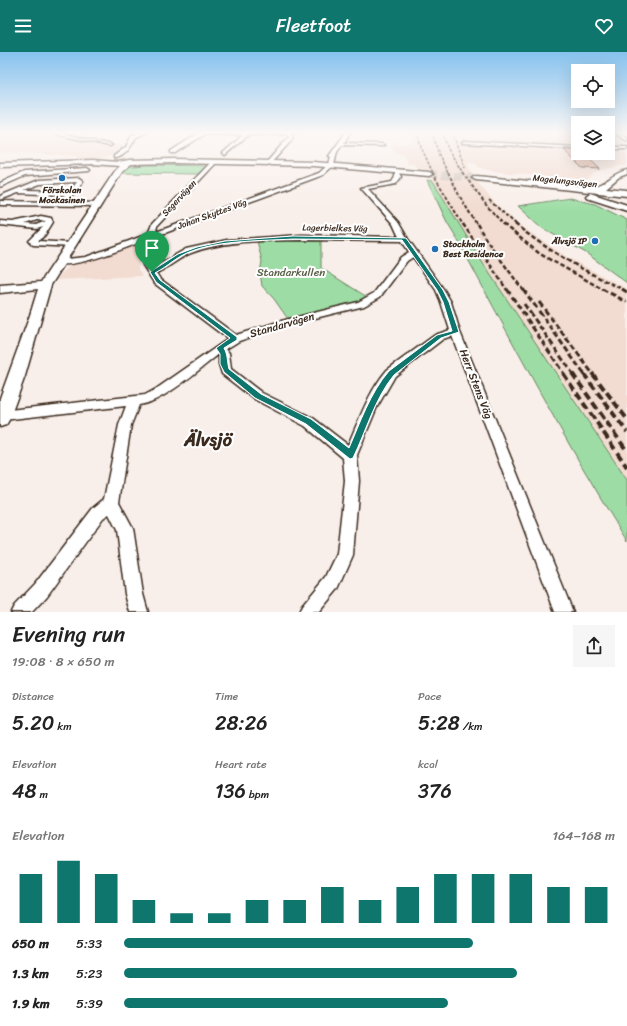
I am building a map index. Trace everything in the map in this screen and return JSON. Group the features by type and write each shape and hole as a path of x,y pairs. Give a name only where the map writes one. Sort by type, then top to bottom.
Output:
{"main road":[{"path":"1,418 37,315 45,285 98,205 114,162 122,158"},
{"path":"0,164 114,162 126,158"},
{"path":"141,158 173,161 326,166 430,176 397,174 326,166"},
{"path":"589,190 604,187 616,174 627,172"},
{"name":"Magelungsvägen","path":"627,193 477,180 627,197"},
{"path":"574,192 627,208"},
{"path":"0,289 45,285"}],"street":[{"path":"114,162 126,158"},
{"path":"269,163 273,158"},
{"name":"Johan Skyttes Väg","path":"60,262 87,259 317,176 324,172 331,158"},
{"name":"Segervägen","path":"152,272 147,265 150,236 154,225 214,162"},
{"path":"0,185 24,174 87,170"},
{"name":"Herr Stens Väg","path":"397,174 398,177 394,183 364,188 396,223 404,239 440,290 446,302 455,332 564,612"},
{"path":"0,198 39,182 80,181 79,185 71,193 56,204"},
{"path":"14,192 71,193"},
{"path":"0,203 98,205"},
{"path":"0,223 15,224 41,218 50,219 50,222 42,233 33,241 36,243 71,245"},
{"name":"Lagerbielkes Väg","path":"152,272 165,266 180,255 199,248 225,242 293,237 404,239"},
{"name":"Standarvägen","path":"1,418 147,400 235,339 284,323 361,304 377,296 404,259 414,252"},
{"path":"152,272 158,281 235,339"},
{"path":"308,612 332,583 345,555 352,481 350,455 371,407 386,379 391,373 439,337 455,332"},
{"path":"220,348 224,354 224,364 226,370 258,396 309,422 350,455"},
{"path":"20,612 41,590 98,514 110,503 125,425 134,402"},
{"path":"110,503 125,528 134,594 139,612"}],"shaded area":[{"path":"405,158 571,158 571,160 615,160 615,158 627,158 627,165 600,170 585,181 492,171 478,167 476,164 467,163 473,177 499,208 515,222 565,256 627,289 627,480 484,265 435,185 428,170 419,169 413,164 408,164"},
{"path":"136,246 141,247 138,269 142,276 56,280 68,267"}],"green space":[{"path":"146,165 206,166 198,174 122,173 126,167"},
{"path":"427,180 433,181 484,265 627,480 627,541 538,390 447,222"},
{"name":"Älvsjö IP","path":"570,198 595,204 627,220 627,283 586,253 542,228 518,206"},
{"name":"Standarkullen","path":"321,239 321,268 367,297 356,303 288,319 274,299 262,286 260,273 262,261 257,241"}],"building":[{"path":"574,160 590,160 600,169 582,168"}],"tunnel":[{"path":"429,174 476,178"}],"railway":[{"path":"426,158 433,173"},
{"path":"441,158 448,173"},
{"path":"454,158 463,173"},
{"path":"461,158 465,168"},
{"path":"432,172 463,225"},
{"path":"448,172 459,195 477,225"},
{"path":"462,172 487,206 503,224"},
{"path":"489,200 517,225"},
{"path":"463,224 507,290"},
{"path":"477,224 487,241 523,290"},
{"path":"503,224 540,254 604,290"},
{"path":"515,224 568,260 622,289"},
{"path":"507,289 564,374"},
{"path":"523,289 584,374"},
{"path":"602,289 627,302"},
{"path":"622,289 627,292"},
{"path":"539,302 593,374"},
{"path":"524,304 573,374"},
{"path":"563,373 627,467"},
{"path":"572,373 627,451"},
{"path":"583,373 627,432"},
{"path":"592,373 627,419"}],"place":[{"name":"Förskolan Mockasinen","path":"62,178"},
{"name":"Älvsjö IP","path":"595,241"},
{"name":"Stockholm Best Residence","path":"435,249"}],"district":[{"name":"Älvsjö","path":"208,440"}],"route":[{"path":"293,237 404,239 410,245 440,290 446,302 455,332 439,337 391,373 386,379 371,407 350,455 309,422 258,396 226,370 224,364 224,354 220,348 235,339 158,281 152,272 165,266 172,259 188,251 213,244 237,240 293,237"}]}
